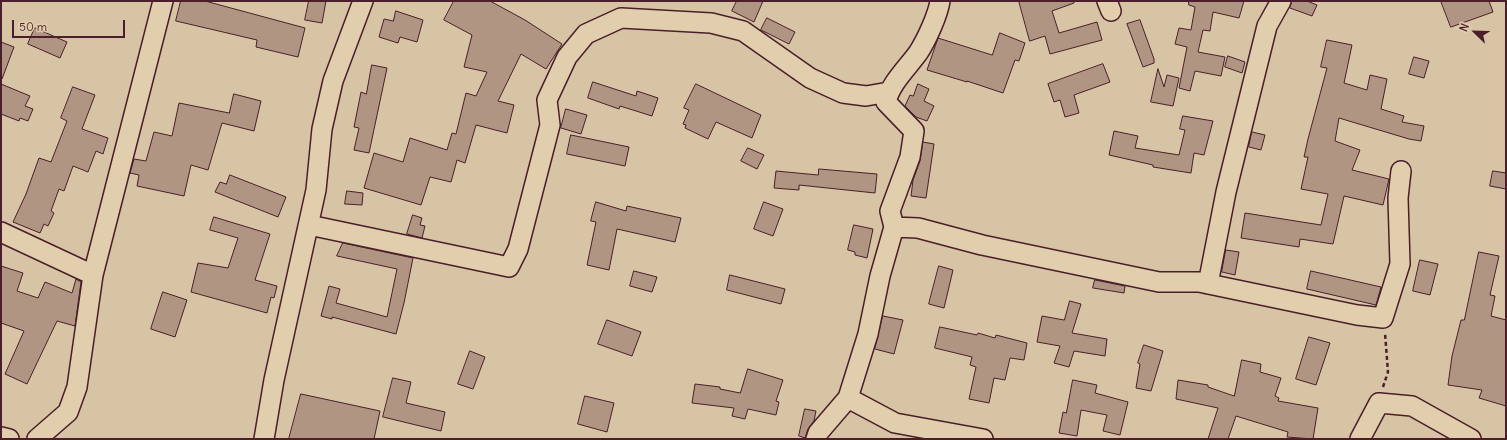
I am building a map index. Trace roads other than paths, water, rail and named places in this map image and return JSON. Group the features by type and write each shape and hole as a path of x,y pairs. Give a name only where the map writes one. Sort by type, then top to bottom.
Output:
{"street":[{"path":"37,439 68,412 77,387 93,275 163,1"},
{"path":"264,439 274,380 316,190 322,129 333,81 363,1"},
{"path":"816,439 818,433 848,398 868,334 880,276 894,227 890,211 910,157 914,131 886,102 889,92 919,51 939,9 940,1"},
{"path":"1208,284 1226,192 1267,26 1281,1"},
{"path":"309,225 509,267 518,249 550,125 547,100 567,57 586,34 621,18 712,23 743,31 810,78 843,93 866,96 889,92"},
{"path":"894,227 918,228 982,245 1159,282 1208,284 1357,315 1383,318 1400,264 1398,198 1401,170"},
{"path":"1,232 93,275"},
{"path":"848,398 895,422 983,439"},
{"path":"1360,439 1379,403 1412,406 1471,439"},
{"path":"1,436 9,439"}]}
